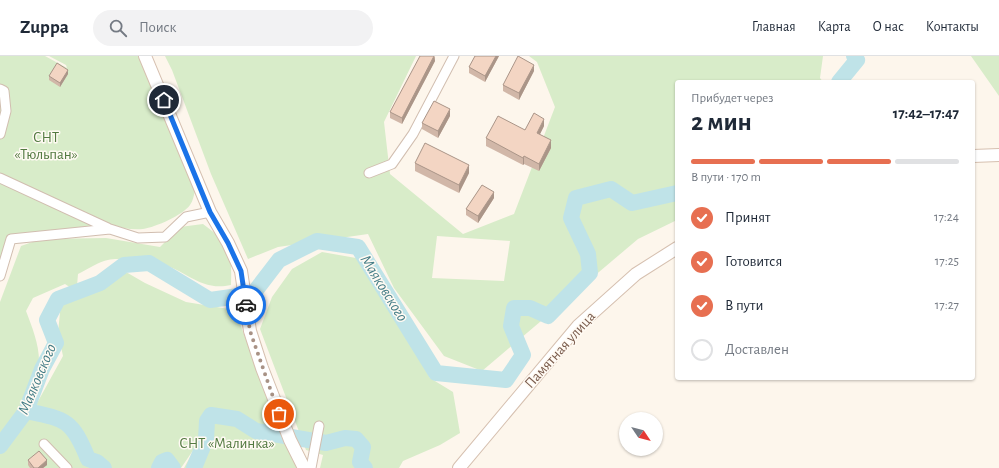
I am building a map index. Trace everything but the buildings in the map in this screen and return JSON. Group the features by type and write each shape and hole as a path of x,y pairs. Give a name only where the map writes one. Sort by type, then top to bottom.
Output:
{"street":[{"path":"145,56 210,212 228,243 241,271 250,331 279,414 304,468"},
{"path":"369,173 392,164 413,134 454,56"},
{"path":"0,89 4,91 6,111 0,134"},
{"path":"975,156 999,155"},
{"path":"0,178 110,229 138,238 165,237 186,218 210,212"},
{"path":"0,276 11,239 110,229"},
{"name":"Памятная улица","path":"459,468 578,326 636,274 675,249"},
{"path":"311,468 319,426"},
{"path":"44,444 65,464 66,468"}],"green space":[{"name":"СНТ «Тюльпан»","path":"0,56 45,56 67,68 66,65 49,56 140,56 195,190 193,200 187,209 169,220 143,229 117,227 109,224 11,239 0,276"},
{"path":"165,56 416,56 384,122 390,174 463,234 514,214 555,107 537,62 529,56 823,56 820,78 822,80 675,80 675,221 638,239 482,371 444,356 394,288 368,234 278,247 248,259 211,174 172,70","holes":["437,236 510,241 504,281 432,278"]},
{"path":"971,56 999,56 999,96"},
{"path":"203,224 219,237 228,249 231,264 231,285 211,286 169,266 147,260 116,259 101,262 78,274 77,286 71,288 65,284 33,298 26,311 33,329 39,355 38,368 18,411 0,433 0,302 21,246 41,239 106,238 160,247 180,227"},
{"path":"322,252 356,258 391,310 430,378 453,392 460,433 440,445 403,461 399,468 320,468 323,455 306,450 260,329 272,297 292,269"},
{"name":"СНТ «Малинка»","path":"126,272 145,283 186,302 235,310 277,424 261,425 221,413 205,415 201,437 211,415 237,419 290,440 304,468 184,468 196,446 181,468 179,468 168,452 159,459 156,468 108,468 89,449 73,425 58,414 36,405 63,356 58,333 61,302 91,293"},
{"path":"26,411 56,417 88,458 97,462 104,468 0,468 0,442"}],"waterway":[{"name":"Маяковского","path":"841,80 857,60 854,56"},
{"name":"Маяковского","path":"0,446 26,411 42,369 56,343 47,320 58,299 100,283 124,265 149,263 210,300 253,294 279,260 317,241 358,247 436,373 506,380 523,355 511,326 514,308 530,308 548,316 590,273 588,254 571,218 576,198 611,189 632,203 675,193"},
{"path":"26,411 50,416 66,423 72,428 77,436 88,459 97,462 104,468"},
{"path":"194,468 206,439 207,421 211,415 237,419 256,431 326,443 345,438 356,439 363,447 360,462 365,468"},
{"path":"159,468 162,462 167,460 173,468"}],"way so far":[{"path":"246,305 250,331 279,414"}],"route":[{"path":"164,100 210,212 228,243 241,271 246,305"}]}
